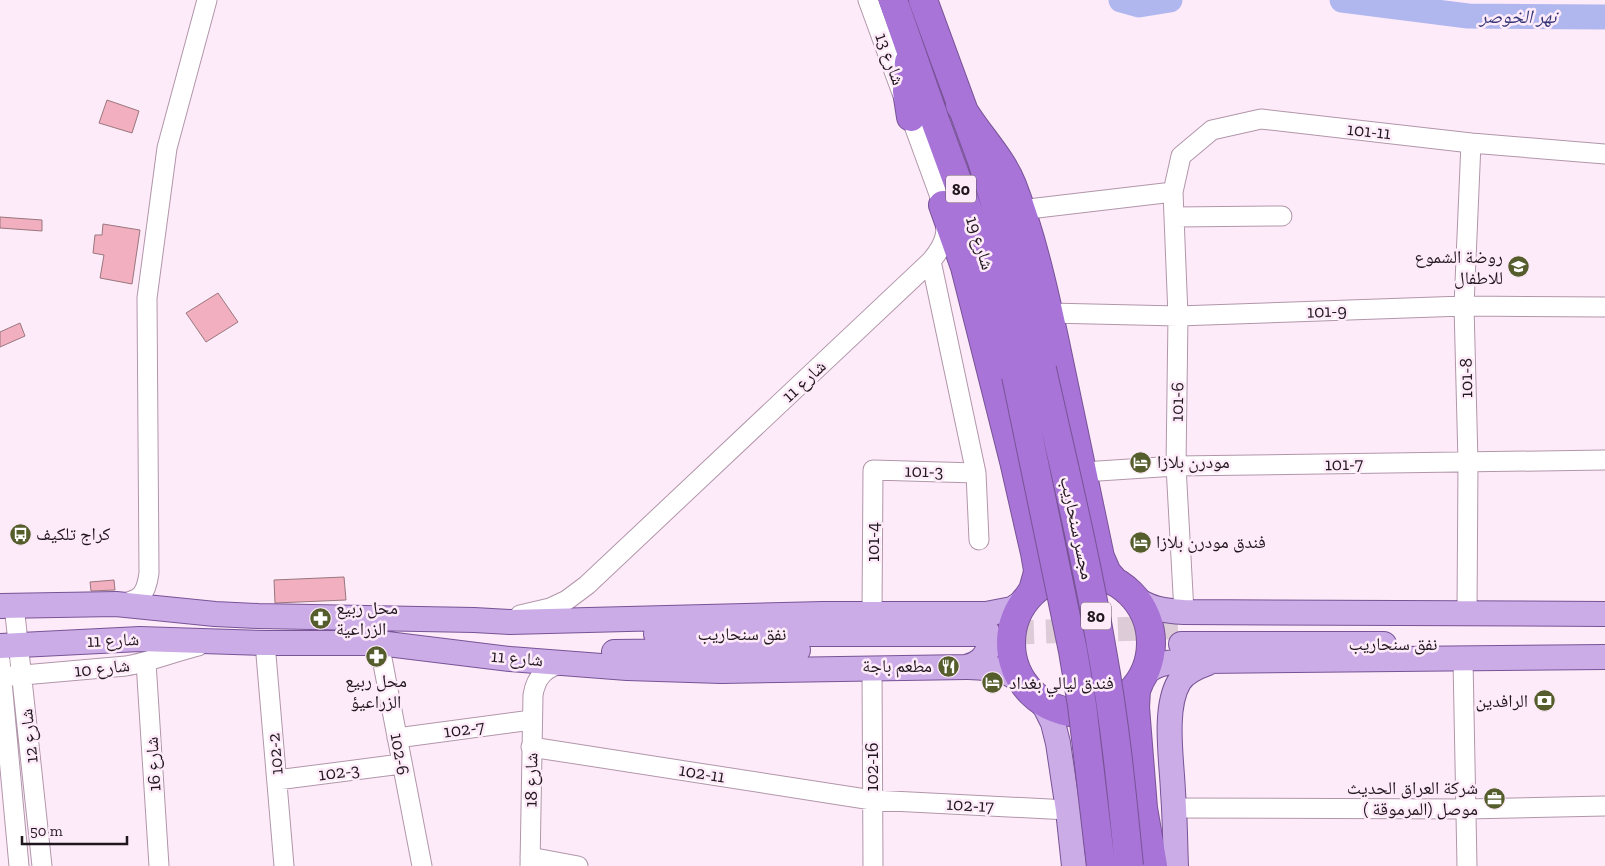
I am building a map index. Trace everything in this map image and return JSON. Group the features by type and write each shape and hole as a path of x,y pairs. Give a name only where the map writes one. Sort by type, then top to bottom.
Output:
{"highway":[{"name":"شارع 19","path":"923,0 982,161 1010,250 1042,369"},
{"name":"شارع 19","path":"894,2 987,262 1016,376"},
{"path":"906,36 909,57 907,91 911,117"},
{"path":"960,105 1012,184 1032,247 1049,313 1100,557 1107,573 1144,611 1148,620 1152,638 1150,657 1136,690 1135,707 1143,808 1153,866"},
{"path":"943,205 965,267 1014,462 1038,570 1033,590 1016,618 1011,642 1015,667 1030,691 1047,704 1059,710 1084,713 1096,712 1119,703 1129,695 1142,679"},
{"name":"مجسر سنحاريب","path":"1042,369 1071,497 1110,699 1129,866"},
{"name":"مجسر سنحاريب","path":"1016,376 1073,651 1082,706 1100,866"},
{"path":"1028,598 1049,581 1073,574 1098,575 1125,590"}],"main road":[{"path":"1125,590 1141,603 1159,610 1183,628 1209,612"},
{"name":"شارع 11","path":"7,605 116,604 258,616 510,622 872,613 961,614 1002,612 1012,609 1028,598"},
{"path":"1605,614 1209,612 1186,614 1180,619 1174,632 1173,640 1179,652 1192,661 1463,660 1605,657"},
{"path":"961,614 969,615 982,623 989,635 988,651 979,663 972,650"},
{"name":"نفق سنحاريب","path":"510,622 564,630 614,634 972,650"},
{"name":"نفق سنحاريب","path":"1183,628 1605,624"},
{"name":"نفق سنحاريب","path":"1183,628 1605,643"},
{"name":"شارع 11","path":"10,646 140,639 265,643 379,643 504,658 627,668 721,671 872,668 972,650 995,668 1012,674 1044,707 1053,723 1061,761 1074,866"},
{"name":"نفق سنحاريب","path":"504,658 610,652 972,650"},
{"path":"1142,679 1148,671 1158,665 1209,661"},
{"path":"1176,866 1170,731 1172,699 1183,676 1209,661"}],"street":[{"path":"116,604 136,601 145,592 149,574 147,298 167,148 208,0"},
{"name":"شارع 13","path":"868,0 911,117"},
{"name":"شارع 11","path":"474,620 531,613 567,600 607,566 940,251 946,239 947,224 943,205 911,117"},
{"name":"101-11","path":"1173,192 1181,156 1212,130 1261,119 1471,143 1605,154"},
{"name":"101-8","path":"1467,613 1468,462 1464,306 1471,143"},
{"path":"1020,210 1173,192"},
{"name":"101-6","path":"1173,192 1178,316 1176,466 1183,628"},
{"path":"1174,217 1282,216"},
{"path":"931,261 976,473 979,540"},
{"name":"101-9","path":"1049,313 1178,316 1464,306 1605,307"},
{"name":"101-7","path":"1083,472 1176,466 1605,460"},
{"name":"101-3","path":"873,470 976,473"},
{"name":"101-4","path":"872,613 873,470"},
{"path":"149,574 152,586 161,598 172,608 182,611"},
{"name":"شارع 12","path":"7,605 10,646 22,676 42,866"},
{"name":"شارع 10","path":"0,671 22,676 126,666 146,662 197,646 231,642"},
{"name":"102-2","path":"265,643 284,866"},
{"name":"102-6","path":"379,643 422,866"},
{"path":"504,658 514,664 528,678 533,695"},
{"path":"1463,660 1467,866"},
{"name":"شارع 16","path":"146,662 158,866"},
{"path":"533,695 541,674 548,668 569,663"},
{"name":"102-16","path":"872,668 873,866"},
{"name":"شارع 12","path":"0,671 19,866"},
{"name":"شارع 18","path":"530,862 533,695"},
{"name":"102-7","path":"397,738 532,720"},
{"name":"102-11","path":"532,747 872,800"},
{"name":"102-3","path":"277,780 401,764"},
{"name":"102-17","path":"872,800 1068,810"},
{"path":"1174,808 1466,809 1605,806"},
{"path":"530,862 578,866"}],"building":[{"path":"107,100 139,111 132,133 99,123"},
{"path":"0,217 42,220 42,231 0,228"},
{"path":"103,224 140,230 132,284 100,278 104,255 93,253 95,235 102,235"},
{"path":"218,293 238,322 206,342 186,313"},
{"path":"20,323 25,336 0,347 0,332"},
{"path":"344,577 346,600 275,603 274,580"},
{"path":"114,580 115,590 91,591 90,582"}],"waterway":[{"name":"نهر الخوصر","path":"1121,0 1139,5 1170,0"},
{"name":"نهر الخوصر","path":"1342,0 1468,16 1605,17"}],"tunnel":[{"path":"974,634 1184,627"}],"place":[{"name":"روضة الشموع للاطفال","path":"1519,267"},
{"name":"مودرن بلازا","path":"1141,462"},
{"name":"كراج تلكيف","path":"20,534"},
{"name":"فندق مودرن بلازا","path":"1140,542"},
{"name":"محل ربيع الزراعية","path":"320,618"},
{"name":"محل ربيع الزراعيؤ","path":"376,656"},
{"name":"مطعم باجة","path":"948,666"},
{"name":"فندق ليالي بغداد","path":"993,683"},
{"name":"الرافدين","path":"1544,701"},
{"name":"شركة العراق الحديث ( المرموقة) موصل","path":"1494,798"}]}
